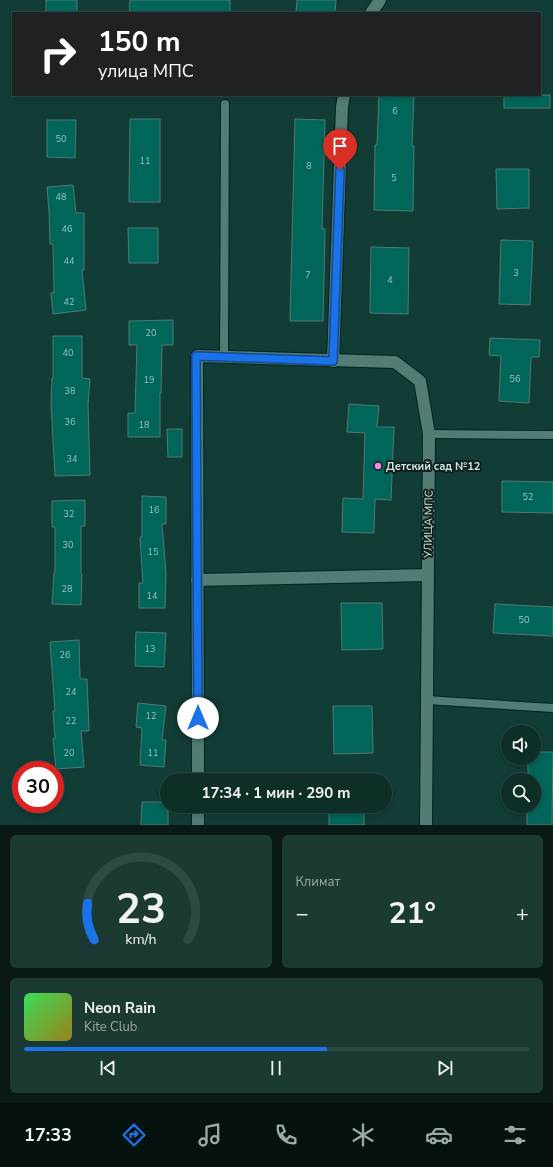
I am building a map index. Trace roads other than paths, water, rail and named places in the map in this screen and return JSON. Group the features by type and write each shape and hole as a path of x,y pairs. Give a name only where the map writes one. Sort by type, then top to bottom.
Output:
{"street":[{"path":"373,12 380,0"},
{"path":"333,361 342,107 344,96"},
{"name":"УЛИЦА МПС","path":"197,580 196,356 395,362 420,381 429,434 426,825"},
{"path":"198,773 197,580 428,575"},
{"path":"198,813 198,825"}],"lane":[{"path":"224,357 225,104"},
{"path":"429,434 553,436"},
{"path":"427,700 553,708"}],"place":[{"name":"Детский сад №12","path":"378,466"}]}
